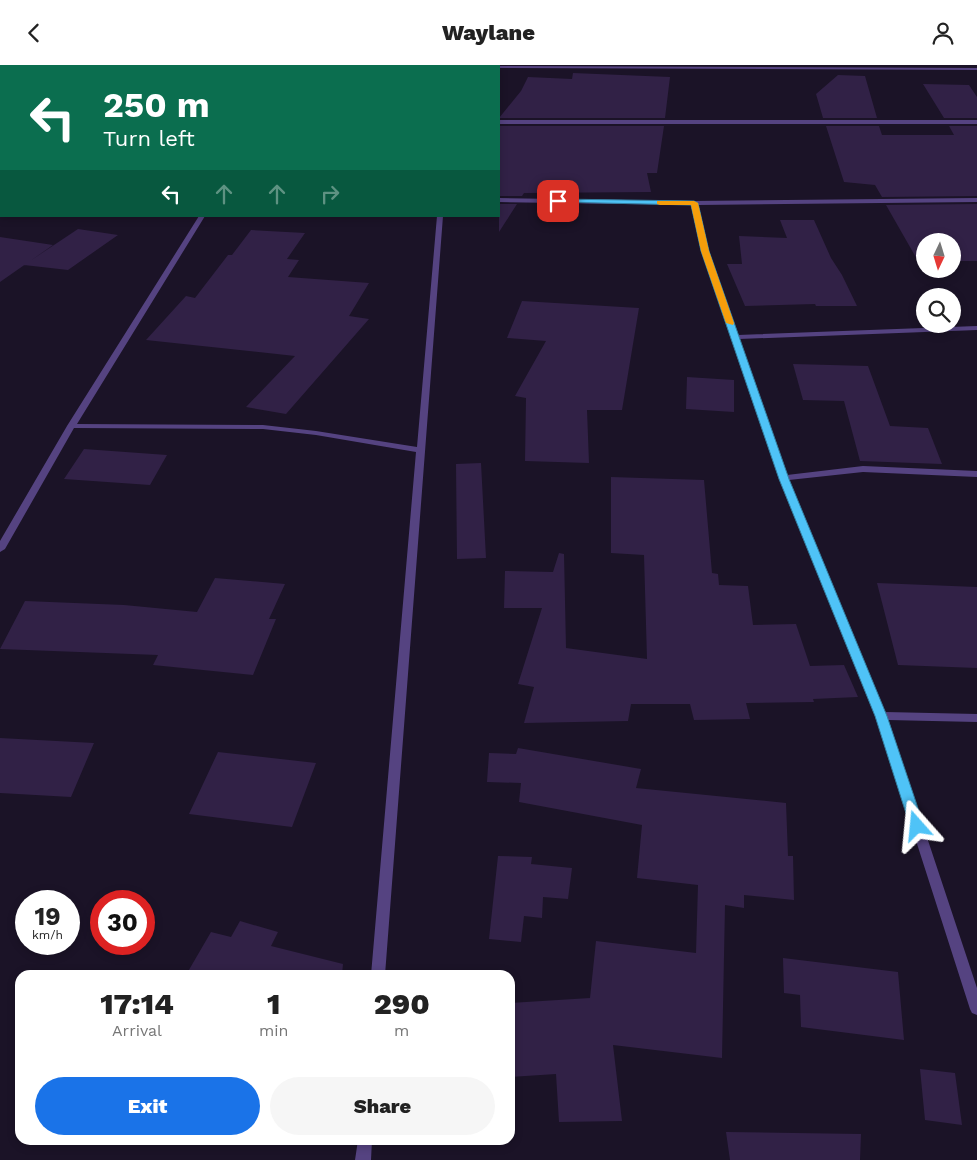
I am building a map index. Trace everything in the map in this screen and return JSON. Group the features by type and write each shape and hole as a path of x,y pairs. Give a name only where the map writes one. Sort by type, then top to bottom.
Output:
{"street":[{"path":"500,67 977,69"},
{"path":"500,122 977,123"},
{"path":"500,200 694,203 977,200"},
{"path":"694,203 705,251 784,479 881,716 977,1009"},
{"path":"0,549 71,426 201,217"},
{"path":"378,970 440,217"},
{"path":"735,337 977,328"},
{"path":"71,426 263,427 316,433 420,450"},
{"path":"784,479 863,469 977,474"},
{"path":"881,716 977,718"},
{"path":"363,1160 364,1145"}],"building":[{"path":"573,73 670,77 665,118 500,118 521,91 528,77 572,79"},
{"path":"838,75 865,76 877,118 823,118 816,94"},
{"path":"923,84 969,85 977,97 977,118 944,118"},
{"path":"500,126 664,126 657,173 647,173 651,192 524,193 522,196 500,196"},
{"path":"826,126 879,126 882,135 954,135 949,126 977,126 977,196 882,197 875,185 844,182"},
{"path":"500,204 517,204 499,232"},
{"path":"977,204 977,261 961,261 961,233 916,233 916,258 886,205"},
{"path":"780,220 814,220 831,258 842,275 857,306 816,306 815,304 745,306 727,264 742,264 739,236 787,238"},
{"path":"78,229 118,235 68,270 24,265"},
{"path":"251,230 305,233 287,259 299,260 288,277 369,283 349,316 369,319 286,414 246,407 295,356 146,340 186,296 195,298 228,255 232,255"},
{"path":"0,237 53,245 0,282"},
{"path":"522,301 639,308 622,410 587,410 589,463 525,461 526,398 515,396 546,341 507,338"},
{"path":"793,364 868,366 890,426 928,428 942,464 860,461 844,401 803,400"},
{"path":"687,377 734,380 734,412 686,409"},
{"path":"84,449 167,455 150,485 64,479"},
{"path":"481,463 486,558 457,559 456,464"},
{"path":"611,477 704,480 712,573 718,574 719,585 748,586 753,625 796,624 810,666 844,665 858,697 813,699 814,702 746,703 750,719 694,720 690,704 631,704 628,721 524,723 534,687 518,684 542,608 504,608 505,571 553,572 559,553 564,554 566,648 647,659 644,555 611,553"},
{"path":"215,578 285,584 269,619 276,619 253,675 153,665 158,655 0,649 25,601 124,605 197,612"},
{"path":"877,583 977,587 977,668 898,665"},
{"path":"0,738 94,743 71,797 0,793"},
{"path":"518,748 641,769 636,788 786,803 788,856 793,856 794,900 744,895 744,908 725,905 722,1058 613,1045 622,1121 559,1122 556,1074 515,1077 515,1003 590,998 596,941 696,953 698,885 637,878 642,825 519,802 521,783 487,782 489,753 516,754"},
{"path":"218,752 316,763 292,827 189,814"},
{"path":"498,856 532,857 531,864 572,868 568,899 543,897 542,918 524,916 521,942 489,939"},
{"path":"240,921 278,932 271,946 343,964 342,970 189,970 211,932 231,937"},
{"path":"783,958 898,972 904,1040 801,1027 800,995 784,993"},
{"path":"920,1069 955,1073 962,1125 925,1120"},
{"path":"726,1132 861,1134 860,1160 730,1160"}],"slow traffic":[{"path":"660,203 694,203 705,251 730,323"}],"route":[{"path":"558,201 694,203 705,251 784,479 881,716 917,826"}]}
